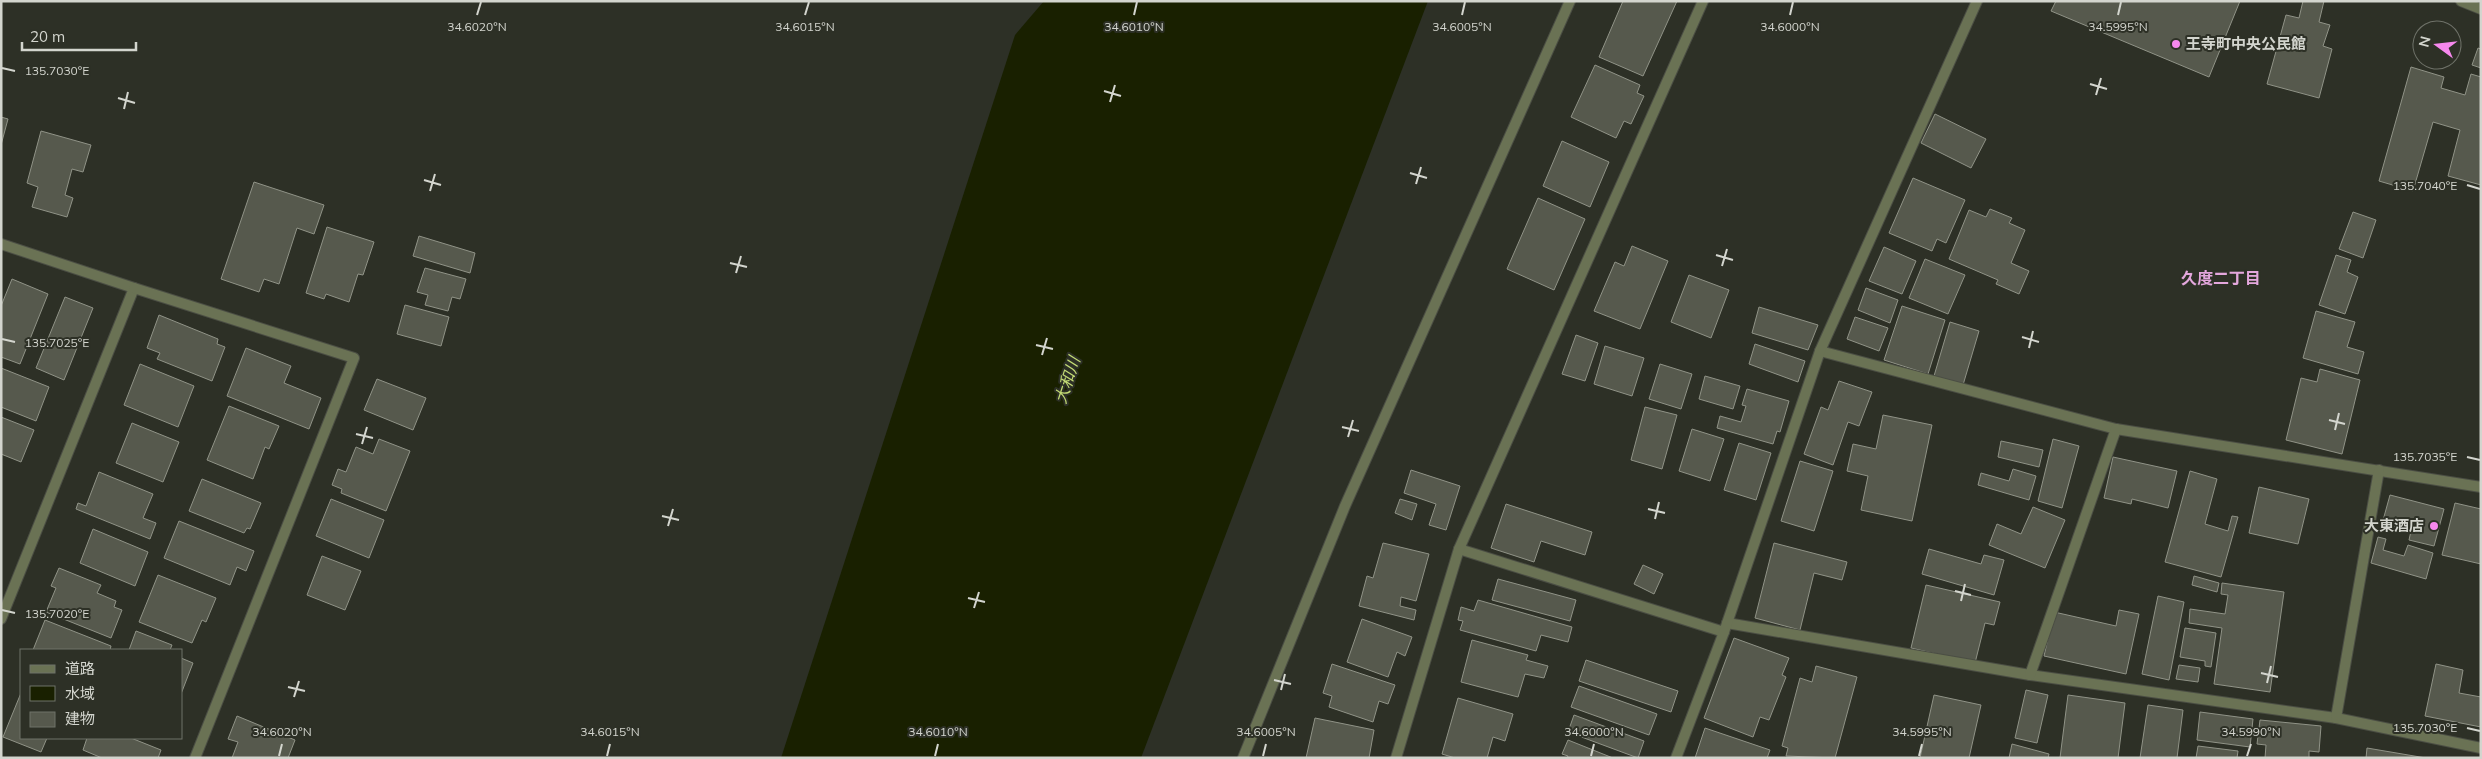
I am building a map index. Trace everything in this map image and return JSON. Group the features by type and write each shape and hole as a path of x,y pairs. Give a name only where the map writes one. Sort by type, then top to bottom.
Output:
{"street":[{"path":"1243,758 1344,506 1570,1"},
{"path":"1396,758 1459,549 1703,1"},
{"path":"1676,758 1725,627 1820,350 1977,1"},
{"path":"2461,1 2481,9"},
{"path":"1,244 354,358 194,758"},
{"path":"1,619 134,288"},
{"path":"1820,350 2116,429 2481,487"},
{"path":"2030,675 2116,429"},
{"path":"2336,718 2379,470"},
{"path":"1459,549 1725,627 2030,675 2336,718 2481,748"}],"water":[{"name":"大和川","path":"1044,1 1428,1 1141,758 781,758 1015,35"}],"building":[{"path":"1623,1 1677,1 1643,76 1599,57"},
{"name":"王寺町中央公民館","path":"2056,1 2240,1 2209,77 2051,11"},
{"path":"2303,1 2324,1 2319,22 2330,25 2323,46 2332,49 2319,98 2267,84 2286,15 2299,18"},
{"path":"2478,48 2481,49 2481,68 2472,65"},
{"path":"1595,65 1640,85 1637,93 1644,96 1631,124 1624,121 1616,138 1571,117"},
{"path":"2411,67 2412,70 2421,70 2444,77 2441,88 2465,95 2471,74 2481,77 2481,185 2448,176 2460,130 2433,122 2413,191 2379,181"},
{"path":"1935,114 1986,139 1971,168 1921,143"},
{"path":"1,117 8,119 1,145"},
{"path":"41,131 91,145 83,172 72,169 65,195 73,198 67,217 32,207 38,187 27,183"},
{"path":"1562,141 1609,162 1590,207 1543,186"},
{"path":"1913,178 1965,200 1946,243 1937,239 1932,251 1889,233"},
{"path":"254,182 324,205 314,234 297,228 279,284 264,279 259,292 221,279"},
{"path":"1538,198 1585,219 1554,290 1507,269"},
{"path":"1990,209 2012,218 2009,223 2025,230 2011,263 2029,271 2019,294 1996,284 1998,280 1949,259 1969,210 1986,217"},
{"path":"2353,212 2376,220 2363,258 2339,249"},
{"path":"327,227 374,242 363,275 358,274 349,302 326,294 324,299 306,293"},
{"path":"419,236 475,253 470,273 413,256"},
{"path":"1632,246 1668,261 1640,329 1594,311 1615,262 1624,266"},
{"path":"1884,247 1916,261 1902,294 1869,281"},
{"path":"2336,255 2351,260 2347,272 2358,277 2345,314 2319,305"},
{"path":"1925,259 1965,275 1948,314 1909,298"},
{"path":"425,268 466,279 460,299 452,297 448,311 425,305 428,295 417,292"},
{"path":"1689,275 1729,290 1711,338 1671,322"},
{"path":"12,279 48,294 20,364 1,357 1,306"},
{"path":"1866,288 1898,300 1890,323 1858,310"},
{"path":"65,297 93,308 64,380 36,368"},
{"path":"405,305 449,317 441,346 397,334"},
{"path":"1902,306 1945,320 1928,374 1884,360"},
{"path":"1759,307 1818,325 1808,350 1752,333"},
{"path":"2316,311 2355,322 2347,347 2364,352 2358,374 2303,358"},
{"path":"159,315 218,339 217,344 225,347 212,381 157,359 160,353 147,348"},
{"path":"1855,317 1888,328 1879,351 1847,339"},
{"path":"1950,322 1979,331 1963,385 1934,376"},
{"path":"1576,335 1598,343 1585,381 1562,374"},
{"path":"1755,344 1805,361 1798,382 1749,364"},
{"path":"1605,346 1644,358 1632,396 1594,384"},
{"path":"246,348 291,366 284,383 321,398 309,429 227,396"},
{"path":"140,364 194,386 178,427 124,405"},
{"path":"1660,364 1692,374 1681,409 1649,399"},
{"path":"1,368 49,387 36,421 1,407"},
{"path":"2320,369 2360,380 2342,454 2286,440 2301,378 2317,382"},
{"path":"1705,376 1740,386 1733,409 1699,399"},
{"path":"377,379 426,398 413,430 364,410"},
{"path":"1839,381 1872,392 1859,426 1848,422 1833,465 1804,454 1821,407 1828,410"},
{"path":"1747,389 1789,401 1780,432 1777,431 1773,444 1717,428 1720,416 1741,422 1746,406 1742,405"},
{"path":"229,406 279,426 269,449 265,447 253,479 207,460"},
{"path":"1645,407 1677,415 1662,469 1631,460"},
{"path":"1883,415 1932,425 1912,521 1861,510 1868,476 1847,471 1853,444 1876,449"},
{"path":"1,417 34,430 21,462 1,454"},
{"path":"132,423 179,442 163,482 116,463"},
{"path":"1692,429 1724,439 1710,481 1679,471"},
{"path":"379,439 410,451 386,511 341,493 342,489 332,485 338,469 346,472 356,447 373,454"},
{"path":"2053,439 2079,446 2062,508 2038,501"},
{"path":"2001,441 2043,450 2039,467 1998,457"},
{"path":"1739,443 1771,453 1756,500 1724,490"},
{"path":"2113,457 2177,471 2168,508 2132,499 2131,504 2104,498"},
{"path":"1800,461 1833,471 1814,531 1781,521"},
{"path":"2013,469 2036,476 2029,500 1978,485 1981,473 2009,481"},
{"path":"1411,470 1460,486 1446,530 1429,525 1436,504 1404,493"},
{"path":"2190,471 2217,479 2205,524 2228,531 2232,516 2238,517 2221,577 2165,562"},
{"path":"99,472 153,494 143,518 156,523 150,539 76,509 78,503 86,506"},
{"path":"202,479 261,503 250,529 247,528 244,533 189,511"},
{"path":"2259,487 2309,499 2298,544 2249,533"},
{"path":"2390,495 2444,509 2434,546 2409,540 2411,531 2382,524"},
{"path":"331,499 384,520 369,558 316,536"},
{"path":"1400,499 1417,504 1412,520 1395,513"},
{"path":"2455,503 2481,509 2481,564 2442,555"},
{"path":"1506,504 1592,532 1585,555 1541,541 1534,562 1491,548"},
{"path":"2033,507 2065,520 2045,568 1989,545 1997,524 2021,534"},
{"path":"179,521 254,551 246,571 237,567 230,585 164,558"},
{"path":"93,529 148,552 135,586 80,563"},
{"path":"2378,537 2386,539 2383,550 2404,556 2408,545 2433,553 2426,579 2371,563"},
{"path":"1383,543 1429,554 1416,601 1401,597 1400,606 1416,610 1414,620 1359,606 1367,576 1373,578"},
{"path":"1774,543 1847,562 1842,580 1814,573 1800,630 1755,618"},
{"path":"1929,549 1981,564 1984,555 2004,560 1994,595 1922,574"},
{"path":"322,556 361,571 345,610 307,595"},
{"path":"1643,565 1663,574 1654,594 1634,584"},
{"path":"59,568 101,585 97,593 116,601 114,607 122,610 111,638 46,612 56,588 51,586"},
{"path":"158,575 216,598 206,622 202,620 192,643 139,622"},
{"path":"2194,576 2219,583 2217,592 2192,585"},
{"path":"1498,579 1576,600 1570,621 1492,600"},
{"path":"2222,583 2284,592 2270,692 2214,684 2222,628 2189,623 2190,609 2225,614 2228,595 2221,594"},
{"path":"1926,585 2000,602 1994,625 1985,623 1975,663 1911,648"},
{"path":"2158,596 2184,602 2169,680 2142,674"},
{"path":"1478,600 1572,627 1568,642 1541,635 1536,651 1460,630 1463,621 1458,620 1461,607 1474,611"},
{"path":"2119,610 2139,614 2126,674 2044,656 2054,612 2116,626"},
{"path":"1362,619 1412,637 1405,656 1397,652 1388,677 1347,662"},
{"path":"45,620 111,646 110,649 33,649"},
{"path":"2185,628 2216,633 2211,667 2205,666 2205,661 2180,657"},
{"path":"136,631 172,645 170,649 129,649"},
{"path":"1734,638 1789,658 1782,675 1786,677 1769,720 1760,717 1753,737 1704,718"},
{"path":"1472,640 1528,655 1526,660 1548,666 1544,678 1525,674 1518,697 1461,682"},
{"path":"182,658 193,663 182,691"},
{"path":"1586,660 1678,691 1671,712 1579,681"},
{"path":"1332,664 1395,685 1388,704 1379,701 1373,722 1329,707 1332,696 1323,693"},
{"path":"2436,664 2463,670 2459,693 2481,697 2481,727 2425,716"},
{"path":"2179,665 2200,668 2198,682 2176,679"},
{"path":"1816,666 1857,677 1835,758 1786,756 1788,748 1782,746 1800,678 1812,682"},
{"path":"1579,686 1657,714 1649,735 1571,707"},
{"path":"2026,690 2048,695 2037,743 2015,738"},
{"path":"20,695 20,739 47,739 41,752 3,737"},
{"path":"1934,695 1981,705 1969,758 1920,758"},
{"path":"2068,695 2125,703 2118,758 2060,758"},
{"path":"1458,698 1513,714 1505,741 1493,737 1487,758 1455,758 1442,754"},
{"path":"2148,705 2183,710 2177,758 2140,758"},
{"path":"2200,712 2253,719 2250,747 2197,740"},
{"path":"1574,715 1644,741 1638,758 1568,732"},
{"path":"237,716 295,740 288,758 232,758 238,742 228,739"},
{"path":"1315,718 1374,730 1369,758 1306,758"},
{"path":"2260,720 2321,726 2319,752 2309,751 2309,758 2265,758 2266,745 2257,744"},
{"path":"1705,728 1770,750 1767,758 1695,758"},
{"path":"87,739 134,739 161,750 158,758 102,758 83,750"},
{"path":"1568,740 1613,758 1567,758 1568,756 1562,754"},
{"path":"2012,744 2049,754 2048,758 2009,758"},
{"path":"2198,746 2238,751 2237,758 2196,758"},
{"path":"2367,748 2426,758 2366,758"}],"place":[{"name":"王寺町中央公民館","path":"2176,44"},
{"name":"大東酒店","path":"2434,526"}],"district":[{"name":"久度二丁目","path":"2221,278"}]}
